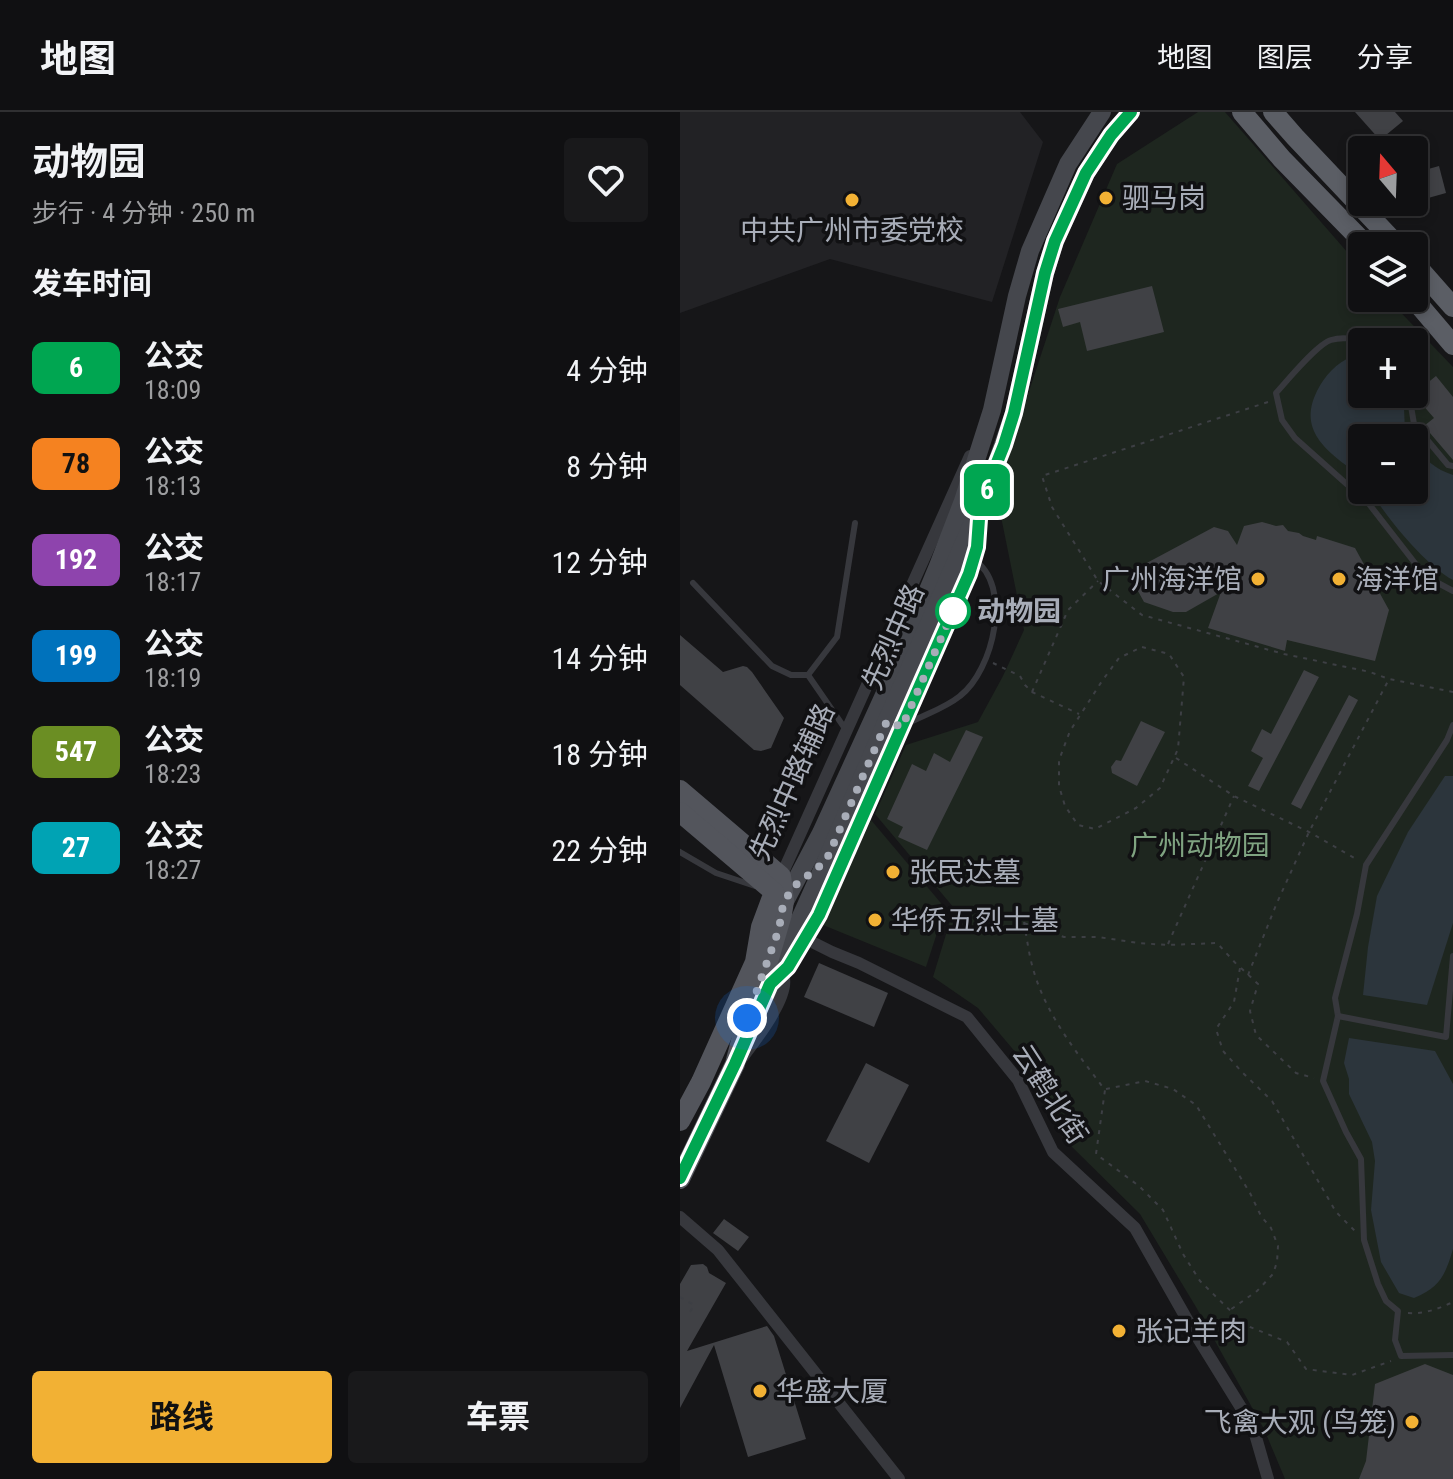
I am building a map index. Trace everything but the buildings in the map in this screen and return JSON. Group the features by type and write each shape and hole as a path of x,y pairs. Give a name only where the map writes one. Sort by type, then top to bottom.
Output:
{"highway":[{"path":"1242,112 1282,159 1353,232"},
{"path":"1273,112 1385,232"},
{"path":"1281,112 1335,179"},
{"path":"1428,279 1453,307"},
{"path":"1425,312 1453,345"}],"main road":[{"name":"先烈中路","path":"783,891 821,833 855,734 890,682 934,576 963,501 992,410 1030,251 1068,164 1102,112"},
{"name":"先烈中路","path":"680,1121 770,971 799,936 826,861 894,724 967,556 980,505 1014,413 1045,273 1062,224 1086,173 1111,135 1131,112"},
{"path":"1043,217 1062,224"},
{"path":"680,790 783,891"},
{"path":"680,812 783,891"},
{"path":"680,1179 735,1064 747,1018 770,971 783,891 826,861"}],"street":[{"path":"799,936 819,915 894,724"},
{"name":"云鹤北街","path":"799,936 967,1017 1018,1080 1053,1152 1135,1228 1253,1427 1268,1479"},
{"path":"680,1217 718,1250 899,1479"}],"lane":[{"path":"1348,338 1330,340 1303,362 1276,393 1282,420 1295,438 1369,504 1425,576 1453,591"},
{"path":"1411,408 1414,424 1448,465 1453,466"},
{"path":"808,675 837,637 855,523"},
{"path":"894,724 962,695 985,659 995,627 996,601 987,572 967,556"},
{"path":"693,583 772,666 791,675 808,675"},
{"path":"808,675 855,734"},
{"path":"1453,725 1447,740 1366,865 1335,998 1338,1016 1323,1081 1361,1159 1364,1240 1386,1301 1398,1311 1395,1340 1401,1356 1453,1355"},
{"path":"680,852 716,873 783,891"},
{"path":"1338,1016 1446,1037 1453,956"}],"path":[{"path":"1277,399 1042,476 1052,507 1098,581 1142,615 1284,654 1453,692"},
{"path":"1032,692 1068,610 1098,581"},
{"path":"1142,647 1169,654 1184,677 1178,749 1160,788 1136,808 1095,829 1078,825 1065,806 1059,786 1059,760 1080,715 1119,658 1142,647"},
{"path":"985,659 1020,676 1032,692 1080,715"},
{"path":"1248,975 1309,832 1389,679"},
{"path":"1174,757 1234,796 1309,832 1366,865"},
{"path":"1168,945 1234,796"},
{"path":"1323,1081 1296,1073 1256,1035 1250,1011 1258,984 1217,943 1168,945 1098,937 1064,937 1024,922 1034,973 1048,1005 1067,1039 1105,1090 1096,1154 1139,1186 1163,1210 1183,1254 1200,1281 1245,1325 1287,1342 1306,1369 1352,1375 1401,1356"},
{"path":"1240,968 1234,1002 1216,1029 1223,1051 1272,1101 1336,1212 1364,1240"},
{"path":"1105,1090 1145,1081 1173,1089 1196,1105 1271,1228 1278,1246 1273,1274 1257,1291 1230,1310"},
{"path":"680,1297 694,1305 690,1312"},
{"path":"1398,1311 1417,1314 1453,1302"}],"shaded area":[{"name":"中共广州市委党校","path":"680,112 1020,112 1043,142 992,302 830,259 680,313"},
{"path":"1348,358 1348,408 1404,408 1405,424 1348,424 1348,467 1320,441 1311,419 1317,391 1336,366"},
{"path":"1428,460 1453,475 1453,580 1407,540 1380,504 1428,504"},
{"path":"1445,776 1453,776 1453,923 1427,1005 1363,995 1377,896 1408,832"},
{"path":"1349,1038 1435,1051 1453,1084 1453,1249 1440,1280 1430,1290 1414,1298 1399,1293 1381,1262 1371,1210 1375,1161 1372,1142 1349,1094 1344,1063"}],"green space":[{"name":"广州动物园","path":"1198,112 1225,112 1348,253 1348,312 1400,312 1416,328 1348,328 1348,408 1428,408 1428,341 1453,367 1453,1479 1285,1479 1264,1429 1140,1214 1063,1138 1028,1067 978,1008 933,977 954,908 875,814 906,745 978,722 1024,630 996,492 1060,297 1117,164"},
{"path":"871,820 945,908 926,967 823,925"}],"bus line":[{"name":"6","path":"680,1178 770,984 788,967 819,915 969,574 977,547 980,505 1014,413 1055,241 1086,173 1111,135 1131,112"}],"place":[{"name":"驷马岗","path":"1106,198"},
{"name":"中共广州市委党校","path":"852,200"},
{"name":"广州海洋馆","path":"1258,579"},
{"name":"海洋馆","path":"1339,579"},
{"name":"动物园","path":"953,611"},
{"name":"张民达墓","path":"893,872"},
{"name":"华侨五烈士墓","path":"875,920"},
{"name":"张记羊肉","path":"1119,1331"},
{"name":"华盛大厦","path":"760,1391"},
{"name":"飞禽大观 (鸟笼)","path":"1412,1422"}],"route":[{"path":"747,1018 779,929 783,905 792,888 826,861 887,721 902,727 953,611"}]}
